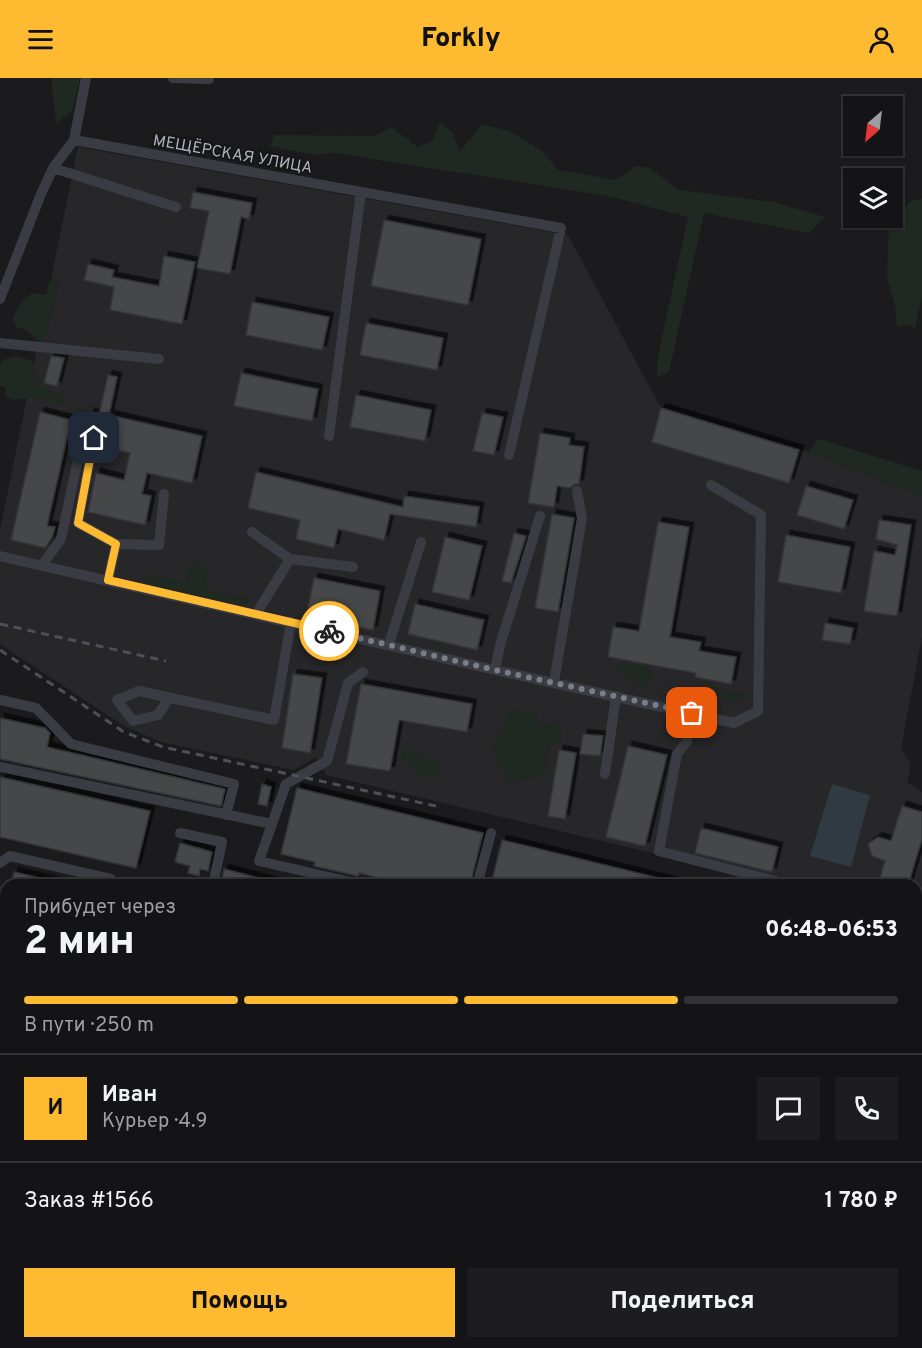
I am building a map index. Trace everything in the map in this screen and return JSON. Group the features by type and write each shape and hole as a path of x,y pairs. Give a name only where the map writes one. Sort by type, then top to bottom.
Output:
{"street":[{"path":"0,299 53,168 74,140 86,78"},
{"path":"173,78 209,79"},
{"name":"МЕЩЁРСКАЯ УЛИЦА","path":"74,140 561,228 509,455"},
{"path":"53,168 176,207"},
{"path":"329,436 361,192"},
{"path":"0,343 159,359"},
{"path":"94,438 78,523 116,544 159,544 164,494"},
{"path":"42,566 61,539 81,446"},
{"path":"0,556 734,723 758,711 761,515 711,485"},
{"path":"554,682 582,518 577,491"},
{"path":"495,670 500,645 540,516"},
{"path":"252,532 290,559 353,567"},
{"path":"389,644 421,542"},
{"path":"108,580 116,544"},
{"path":"256,614 290,559"},
{"path":"169,698 274,720 291,622"},
{"path":"338,879 259,861 286,784 327,761 348,683 363,672"},
{"path":"605,774 616,696"},
{"path":"0,700 36,708 72,744 234,784 226,815"},
{"path":"692,713 687,741 677,754 659,851 771,879"},
{"path":"0,767 272,824"},
{"path":"180,833 222,842 214,879"},
{"path":"479,879 491,833"},
{"path":"0,863 10,856 111,879"}],"shaded area":[{"path":"51,78 80,78 72,111 56,123"},
{"path":"440,122 452,132 460,151 482,124 509,131 542,151 558,170 616,180 636,166 649,168 680,190 774,202 825,217 809,233 704,213 669,372 657,377 658,356 688,217 608,196 334,153 316,155 270,146 274,135 375,136 391,127 418,147 432,141"},
{"path":"78,147 568,235 661,408 808,452 922,496 922,637 901,748 911,764 907,782 922,792 922,879 760,879 326,775 316,757 294,770 161,742 124,726 0,644 0,530"},
{"path":"922,199 922,296 915,328 906,325 897,327 895,306 887,277 889,228 903,228 903,209 912,201"},
{"path":"56,274 60,277 55,302 47,332 41,343 24,329 16,327 13,317 25,298 33,294 46,295 49,282"},
{"path":"17,356 33,361 39,383 67,400 60,405 33,397 14,400 7,398 5,387 0,386 0,365 2,360"},
{"path":"819,439 922,471 922,496 808,452"},
{"path":"197,561 208,573 206,589 248,598 248,605 143,585 142,576 161,577 186,583 188,570"},
{"path":"621,662 638,666 646,665 651,669 651,682 646,686 639,685 616,667"},
{"path":"708,683 731,692 746,691 746,693 735,703 706,692 694,699 691,698 690,693 694,687"},
{"path":"520,709 525,713 534,711 537,714 538,726 555,722 561,729 562,741 549,746 547,771 539,778 512,782 508,781 494,754 492,745 505,727 511,710"},
{"path":"410,749 439,765 440,772 436,777 419,775 408,766 401,756 402,750"},
{"path":"832,784 870,795 851,867 810,856"}],"building":[{"path":"193,192 252,203 249,219 241,217 230,274 197,268 209,211 190,208"},
{"path":"384,220 481,239 468,305 371,286"},
{"path":"164,256 195,262 182,324 110,310 114,287 84,280 88,264 114,270 112,277 159,286"},
{"path":"252,302 329,317 322,350 246,335"},
{"path":"366,323 443,338 437,370 360,355"},
{"path":"51,356 64,358 57,386 44,383"},
{"path":"241,373 318,389 312,421 234,406"},
{"path":"108,375 117,377 109,415 202,436 192,483 147,473 142,494 151,496 145,525 88,512 96,473 124,480 130,453 103,447 104,442 101,441 101,435 96,431 91,431 84,437 90,413 99,415"},
{"path":"356,395 431,410 425,441 350,427"},
{"path":"661,408 799,450 789,483 652,442"},
{"path":"40,412 71,420 47,526 55,527 52,538 45,548 11,540"},
{"path":"482,413 503,417 494,455 473,451"},
{"path":"540,433 570,438 569,445 584,447 579,484 570,488 557,486 554,507 528,503"},
{"path":"256,472 403,507 404,496 479,507 476,527 390,514 384,540 338,529 334,548 296,539 300,520 248,508"},
{"path":"806,486 853,500 844,529 797,515"},
{"path":"552,514 574,518 558,612 535,608"},
{"path":"879,520 911,525 897,616 864,611 874,551 895,555 897,545 876,539"},
{"path":"658,522 689,527 670,637 701,642 699,651 736,657 731,684 695,677 696,673 608,657 613,627 639,631"},
{"path":"514,533 526,536 511,583 502,581"},
{"path":"786,535 850,547 841,593 778,582"},
{"path":"445,537 482,546 469,600 432,592"},
{"path":"314,578 380,591 373,630 306,617"},
{"path":"415,604 484,620 477,650 408,634"},
{"path":"825,623 853,628 850,644 822,640"},
{"path":"293,674 322,678 310,753 282,748"},
{"path":"361,684 472,704 467,732 399,720 390,771 346,764"},
{"path":"0,718 45,728 50,733 47,747 225,789 221,806 0,759"},
{"path":"583,734 603,736 600,756 580,754"},
{"path":"628,746 667,755 645,846 606,837"},
{"path":"559,750 576,753 565,819 548,816"},
{"path":"0,777 150,811 136,868 0,837"},
{"path":"262,784 271,787 267,806 258,804"},
{"path":"297,788 483,833 472,879 383,879 359,873 358,876 314,866 315,862 281,854"},
{"path":"902,806 922,812 922,839 910,879 880,879 885,861 872,856 868,844 878,837 891,841"},
{"path":"701,828 778,847 772,872 695,853"},
{"path":"502,840 663,879 492,879"},
{"path":"180,843 212,852 208,871 200,869 199,876 188,873 190,866 175,862"},
{"path":"224,869 262,879 222,879"},
{"path":"14,872 43,879 12,879"}],"railway":[{"path":"0,624 166,661"},
{"path":"0,650 124,732 163,747 436,806"}],"way so far":[{"path":"329,631 692,713"}],"route":[{"path":"94,438 78,523 116,544 108,580 329,631"}]}
